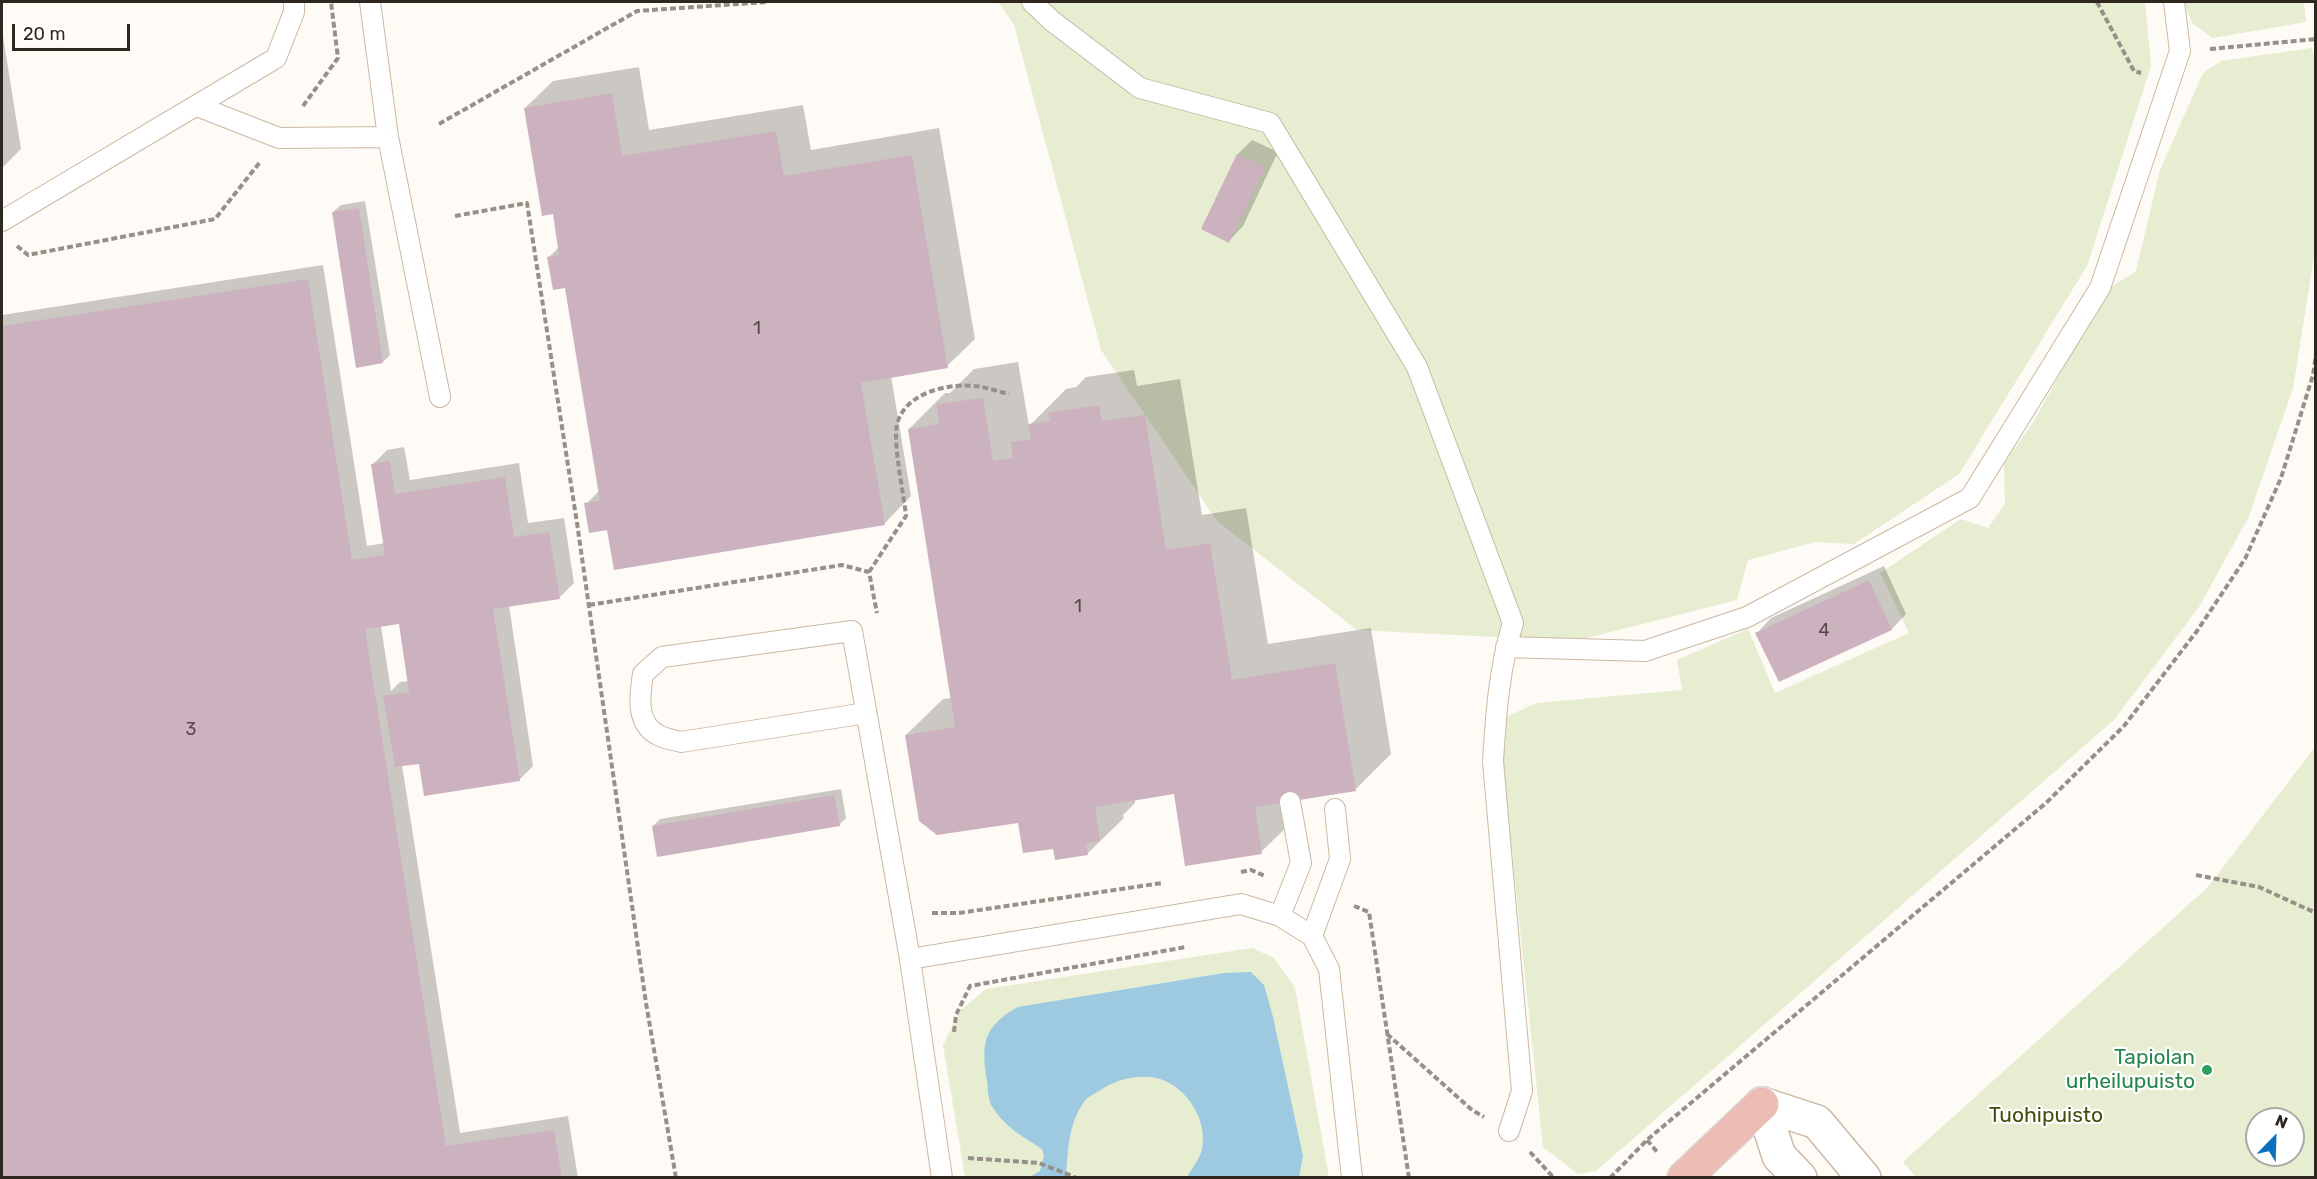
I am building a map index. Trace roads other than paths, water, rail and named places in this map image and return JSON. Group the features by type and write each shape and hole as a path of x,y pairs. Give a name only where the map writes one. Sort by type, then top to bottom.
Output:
{"main road":[{"path":"1684,1178 1762,1104"}],"street":[{"path":"1762,1104 1779,1156 1800,1178"},
{"path":"1762,1104 1817,1122 1864,1178"}],"lane":[{"path":"2,222 276,58 294,12 294,2"},
{"path":"370,2 388,137 440,397"},
{"path":"1032,2 1052,21 1140,88 1270,123 1417,367 1513,623 1506,647 1497,709 1493,761 1522,1090 1509,1131"},
{"path":"1506,647 1645,651 1747,617 1970,498 2100,288 2180,51 2174,2"},
{"path":"197,106 279,138 388,137"},
{"path":"866,713 681,742 657,735 644,723 640,696 643,674 662,657 852,631 903,915 942,1178"},
{"path":"1280,916 1301,863 1290,802"},
{"path":"1312,936 1340,859 1335,809"},
{"path":"910,959 1241,904 1280,916 1312,936 1329,969 1352,1178"}],"water":[{"path":"1251,972 1264,985 1273,1017 1303,1156 1299,1177 1187,1177 1202,1149 1202,1126 1198,1115 1193,1105 1177,1088 1156,1078 1141,1077 1112,1084 1085,1100 1072,1129 1066,1177 1030,1177 1040,1171 1044,1155 1042,1149 1003,1121 991,1105 989,1098 985,1046 991,1029 998,1021 1018,1007 1224,973"}],"place":[{"name":"Tapiolan urheilupuisto","path":"2207,1070"}],"park label":[{"name":"Tuohipuisto","path":"2046,1116"}]}
